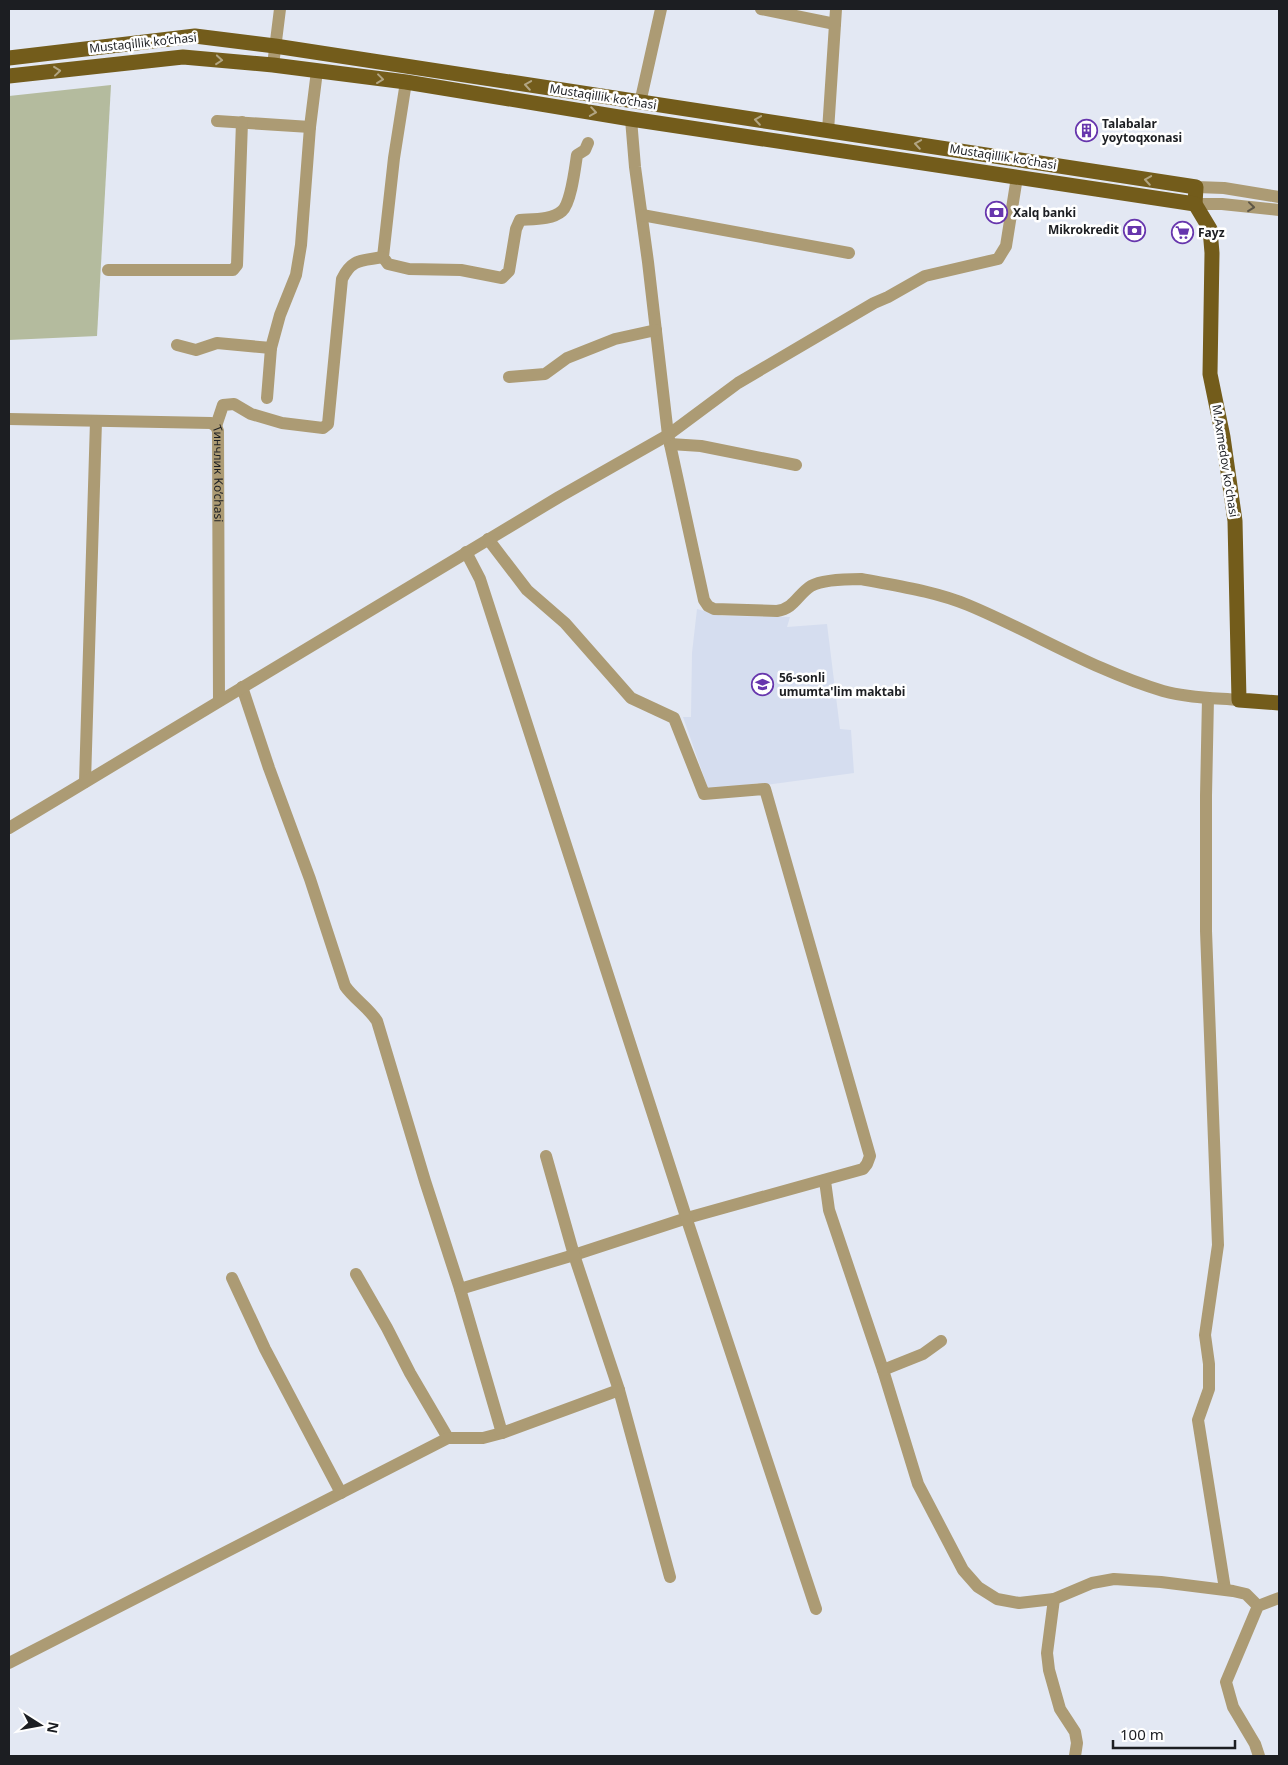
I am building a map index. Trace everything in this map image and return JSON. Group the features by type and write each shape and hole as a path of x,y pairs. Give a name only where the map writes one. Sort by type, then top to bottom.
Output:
{"main road":[{"name":"Mustaqillik ko’chasi","path":"9,58 195,36 275,46 1196,187"},
{"name":"Mustaqillik ko’chasi","path":"9,76 183,57 273,65 406,82 1195,204"},
{"path":"1195,204 1196,187"},
{"name":"M.Axmedov ko'chasi","path":"1195,204 1210,229 1212,253 1210,374 1223,437 1235,521 1239,700"},
{"path":"1239,700 1279,702"}],"street":[{"path":"273,65 280,9"},
{"path":"640,103 661,9"},
{"path":"761,9 835,24"},
{"path":"828,131 836,9"},
{"path":"267,398 271,348 297,268 301,245 310,127 317,71"},
{"path":"406,82 394,158 383,257 388,264 409,269 461,270 502,278 510,271 516,229 520,220 549,217 563,211 567,203 577,155 585,150 588,142"},
{"path":"631,118 635,167 669,440 704,600 708,606 714,609 776,611 786,609 807,589 817,584 861,579 933,594 967,605 1129,679 1164,691 1190,697 1239,700"},
{"path":"217,121 310,127"},
{"path":"108,270 233,270 237,265 242,122"},
{"path":"9,828 488,539 645,447 669,440 738,383 874,303 925,276 998,259 1006,246 1017,177"},
{"path":"1196,187 1224,188 1279,197"},
{"path":"1195,204 1222,204 1279,210"},
{"path":"642,215 849,253"},
{"path":"216,426 223,405 234,404 251,414 282,423 323,428 328,424 342,280 352,263 383,257"},
{"path":"509,377 545,374 567,358 614,339 656,330"},
{"path":"177,345 196,350 217,342 271,348"},
{"name":"Тинчлик Ko’chasi","path":"9,419 210,423 216,426 218,431 219,701"},
{"path":"85,782 96,421"},
{"path":"669,440 796,465"},
{"path":"460,1289 574,1255 687,1218 863,1169 870,1156 764,789 704,794 674,718 631,698 565,623 527,590 488,539"},
{"path":"466,552 483,588 816,1609"},
{"path":"242,687 269,768 310,879 344,986 377,1021 460,1289 502,1433"},
{"path":"1208,698 1206,931 1218,1245 1205,1335 1210,1389 1198,1420 1225,1589"},
{"path":"546,1156 574,1255 619,1390 670,1577"},
{"path":"825,1180 829,1210 884,1370 918,1484 963,1570 978,1587 997,1599 1019,1604 1054,1599 1092,1583 1114,1580 1161,1582 1225,1589 1246,1594 1258,1606"},
{"path":"356,1274 448,1438"},
{"path":"232,1278 265,1348 341,1493"},
{"path":"884,1370 923,1354 941,1340"},
{"path":"9,1663 448,1438 483,1438 502,1433 619,1390"},
{"path":"1259,1756 1256,1744 1233,1707 1226,1682 1258,1606 1279,1598"},
{"path":"1054,1599 1047,1653 1049,1670 1060,1709 1075,1732 1078,1743 1075,1756"}],"shaded area":[{"name":"56-sonli umumta'lim maktabi","path":"697,609 722,616 790,617 787,627 827,624 840,729 851,730 854,773 759,786 758,783 709,791 683,717 691,717 692,653"}],"green space":[{"path":"111,85 97,336 9,340 9,96"}],"place":[{"name":"Talabalar yoytoqxonasi","path":"1086,131"},
{"name":"Xalq banki","path":"997,213"},
{"name":"Mikrokredit","path":"1135,230"},
{"name":"Fayz","path":"1182,233"},
{"name":"56-sonli umumta'lim maktabi","path":"763,685"}]}
